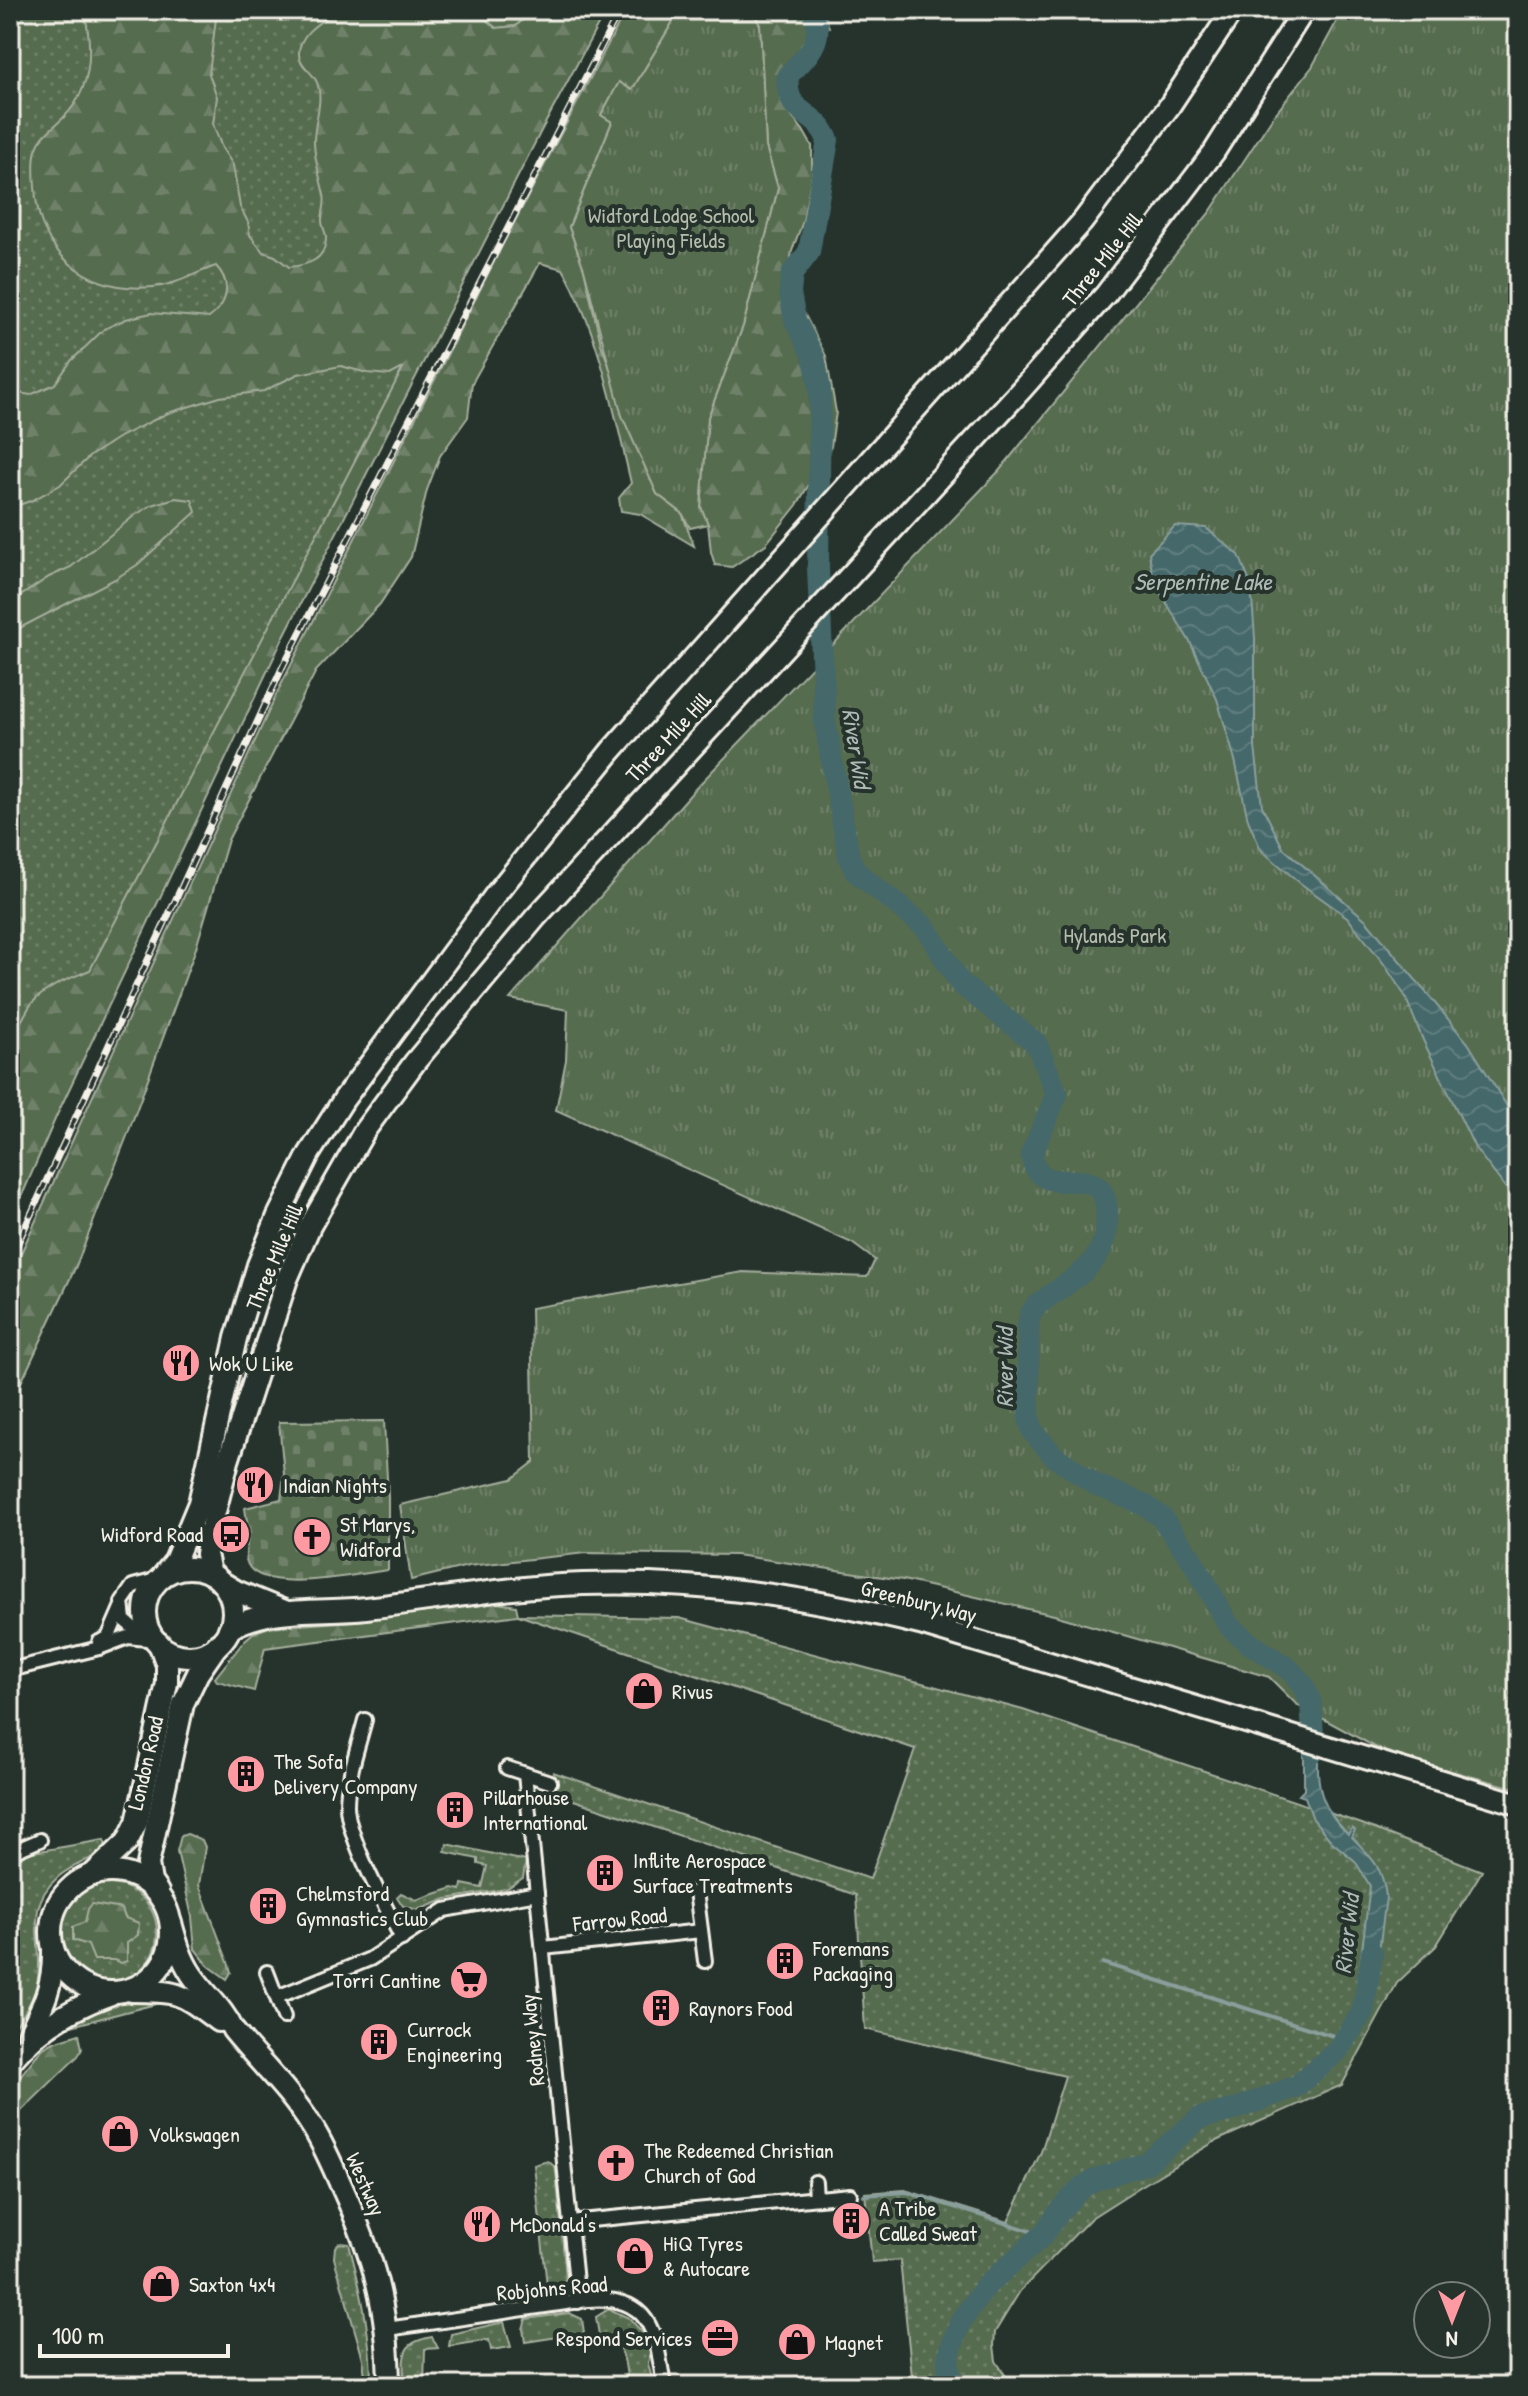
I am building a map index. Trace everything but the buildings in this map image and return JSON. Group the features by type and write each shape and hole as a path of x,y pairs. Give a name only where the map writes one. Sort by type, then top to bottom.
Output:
{"main road":[{"name":"Three Mile Hill","path":"161,1578 175,1561 199,1503 236,1338 256,1271 278,1216 309,1154 376,1054 545,832 611,751 1083,221 1168,108 1233,10"},
{"name":"Three Mile Hill","path":"216,1577 206,1554 209,1535 246,1401 287,1279 310,1226 365,1130 479,983 600,845 1033,378 1106,294 1214,152 1304,10"},
{"path":"182,1568 199,1569 216,1577 233,1604 224,1637 202,1653 191,1655 172,1652 154,1641 145,1611 149,1595 161,1578 182,1568"},
{"name":"Greenbury Way","path":"216,1577 236,1591 287,1612"},
{"name":"Greenbury Way","path":"224,1637 250,1619 287,1612 344,1610 494,1590 583,1584 663,1584 756,1591 849,1607 920,1624 1518,1804"},
{"name":"London Road","path":"161,1898 151,1882 148,1864 176,1728 188,1693 224,1637"},
{"name":"London Road","path":"92,1875 127,1842 137,1822 167,1683 167,1665 154,1641"},
{"path":"109,1872 129,1875 148,1884 161,1898 171,1923 170,1945 161,1966 143,1984 68,2012 16,2055 48,1998 54,1967 51,1928 56,1906 71,1887 92,1875 109,1872"},
{"name":"Westway","path":"171,1923 183,1961 226,2015 233,2030"},
{"path":"53,1950 61,1966 76,1982 92,1990 119,1992"},
{"name":"Westway","path":"119,1992 179,1994 194,2001 233,2030 310,2123 359,2225 379,2282 387,2329 389,2386"}],"street":[{"path":"74,1652 108,1638 124,1596 133,1586 161,1578"},
{"path":"121,1608 124,1620 130,1627 154,1641"},
{"path":"10,1670 99,1648 128,1637 154,1641"},
{"path":"365,1720 352,1770 347,1809 353,1832 402,1939"},
{"path":"507,1768 550,1782"},
{"name":"Rodney Way","path":"525,1774 578,2302"},
{"path":"10,1853 40,1840"},
{"name":"Farrow Road","path":"696,1891 705,1961"},
{"path":"277,1997 370,1959 445,1910 537,1893"},
{"name":"Farrow Road","path":"543,1948 701,1931"},
{"path":"267,1972 284,2017"},
{"path":"815,2182 816,2198"},
{"path":"570,2222 850,2195"},
{"name":"Robjohns Road","path":"387,2329 602,2299 618,2301 634,2308 649,2323 657,2339 664,2386"}],"green space":[{"path":"10,10 464,10 475,230 262,641 10,1185"},
{"path":"84,10 217,10 209,74 217,97 213,124 222,148 233,165 240,207 248,222 250,235 263,252 275,256 289,267 315,260 325,244 322,221 325,198 314,148 319,92 317,82 299,55 305,36 333,10 474,10 496,28 516,26 533,10 606,10 541,131 283,638 56,1117 10,1223 10,1032 18,1026 39,996 90,970 403,368 390,375 341,366 298,374 264,391 220,397 168,413 121,436 90,456 60,485 10,508 10,391 30,395 55,384 71,361 104,329 126,319 151,313 209,318 220,307 226,294 225,280 216,266 162,286 129,287 107,283 70,264 45,231 35,187 35,154 44,136 73,107 85,81 89,39"},
{"path":"474,10 533,10 516,26 496,28"},
{"path":"626,10 680,10 632,90 619,83 601,115 612,122 569,227 584,269 601,344 657,494 682,513 694,546 640,514 621,511 619,498 631,483 596,345 563,269 540,263 472,383 468,417 440,456 427,490 411,557 380,604 316,671 228,840 196,948 127,1136 76,1266 10,1406 10,1277 276,695 505,240"},
{"name":"Widford Lodge School Playing Fields","path":"680,10 752,10 760,25 766,147 778,188 743,326 708,417 701,507 708,524 690,528 682,513 657,494 622,416 584,269 569,227 612,122 601,115 619,82 632,90"},
{"path":"752,10 822,10 829,27 805,40 780,80 780,102 812,146 812,175 787,280 826,356 836,412 831,447 797,505 766,544 732,567 715,565 708,524 701,508 708,417 743,326 778,188 766,147 760,25"},
{"name":"Hylands Park","path":"1343,10 1518,10 1518,1789 1388,1754 1296,1704 1269,1677 1054,1615 903,1580 736,1555 586,1553 468,1566 411,1580 400,1505 512,1479 534,1462 531,1308 743,1272 867,1277 875,1260 852,1243 556,1110 566,1060 568,1010 510,999 696,788 999,471 1210,212 1272,118 1312,67"},
{"path":"175,498 192,500 196,512 137,565 10,633 10,603 49,577 71,567 135,515 152,505"},
{"path":"384,1421 388,1570 310,1580 267,1578 253,1571 246,1559 248,1533 245,1508 281,1499 284,1474 279,1422"},
{"path":"497,1603 516,1606 518,1615 265,1648 254,1691 215,1678 245,1640 269,1627 356,1621"},
{"path":"518,1615 679,1618 1023,1710 1362,1824 1482,1871 1436,1946 1397,1983 1342,2085 1216,2141 1091,2218 1020,2291 995,2332 996,2361 1012,2386 913,2386 900,2260 872,2262 865,2193 905,2190 1008,2222 1041,2152 1065,2076 865,2029 856,1895 547,1791 553,1772 870,1879 915,1749"},
{"path":"187,1834 202,1840 205,1847 199,1885 229,1965 231,1972 227,1979 209,1966 195,1949 192,1917 177,1851 181,1836"},
{"path":"104,1840 107,1849 58,1877 41,1901 37,1913 38,1978 27,2008 10,2034 10,1930 22,1920 10,1904 10,1856"},
{"path":"447,1844 526,1861 523,1878 506,1889 447,1899 418,1910 403,1906 397,1897 401,1893 416,1900 453,1888 461,1890 462,1884 482,1888 487,1866 478,1864 478,1859 445,1852"},
{"path":"108,1884 127,1887 143,1898 154,1914 157,1933 154,1952 143,1968 127,1979 108,1982 89,1979 73,1968 62,1952 59,1933 62,1914 73,1898 89,1887"},
{"path":"92,1904 122,1909 125,1918 139,1923 138,1935 127,1943 127,1961 94,1960 88,1945 73,1940 73,1927 85,1922"},
{"path":"175,1999 56,2030 109,2004"},
{"path":"79,2034 82,2049 78,2056 10,2122 10,2089 43,2048"},
{"path":"548,2161 556,2171 566,2277 559,2293 540,2298 547,2286 534,2165"},
{"path":"339,2243 349,2244 358,2280 367,2332 371,2386 366,2386 363,2359 334,2258 335,2247"},
{"path":"609,2309 629,2318 644,2334 654,2386 628,2386 625,2361 619,2348 599,2335 596,2317"},
{"path":"569,2313 582,2319 584,2333 525,2342 523,2329 526,2319"},
{"path":"504,2322 511,2347 491,2350 489,2340 449,2346 451,2334"},
{"path":"432,2337 438,2348 425,2349 424,2386 404,2386 404,2359 408,2347"}],"water":[{"name":"Serpentine Lake","path":"1175,526 1206,528 1239,555 1251,585 1255,638 1255,747 1262,806 1283,848 1366,920 1468,1043 1518,1124 1518,1204 1475,1148 1405,996 1384,964 1347,917 1261,850 1248,820 1217,699 1190,642 1154,582 1149,553"},
{"path":"1304,1719 1320,1722 1319,1782 1327,1808 1348,1834 1352,1828 1355,1830 1352,1837 1371,1857 1382,1878 1386,1897 1375,1982 1358,1981 1370,1886 1355,1861 1331,1841 1313,1819 1305,1797 1299,1795 1304,1790"}],"waterway":[{"name":"River Wid","path":"813,10 816,38 808,54 788,75 788,89 795,106 816,122 828,140 809,252 792,274 790,293 795,320 814,358 820,389 818,568 825,722 849,857 856,872 925,927 960,983 1036,1043 1057,1094 1031,1155 1035,1168 1050,1179 1087,1182 1096,1186 1105,1199 1106,1232 1095,1259 1074,1279 1036,1306 1030,1315 1029,1418 1033,1432 1054,1456 1096,1485 1143,1504 1161,1517 1194,1563 1229,1626 1289,1669 1303,1685 1311,1703 1314,1751"},
{"name":"River Wid","path":"956,2386 949,2374 948,2360 952,2345 961,2321 987,2285 1043,2235 1081,2188 1097,2179 1147,2163 1200,2118 1233,2110 1297,2086 1338,2050 1363,2011 1372,1953"},
{"path":"1103,1963 1346,2040"},
{"path":"864,2195 907,2192 1043,2235"}],"railway":[{"path":"10,1260 283,666 620,10"}],"place":[{"name":"Wok U Like","path":"181,1363"},
{"name":"Indian Nights","path":"255,1485"},
{"name":"Widford Road","path":"231,1534"},
{"name":"St Marys, Widford","path":"312,1537"},
{"name":"Rivus","path":"644,1691"},
{"name":"The Sofa Delivery Company","path":"246,1774"},
{"name":"Pillarhouse International","path":"455,1810"},
{"name":"Inflite Aerospace Surface Treatments","path":"605,1873"},
{"name":"Chelmsford Gymnastics Club","path":"268,1906"},
{"name":"Foremans Packaging","path":"785,1961"},
{"name":"Torri Cantine","path":"469,1980"},
{"name":"Raynors Food","path":"661,2008"},
{"name":"Currock Engineering","path":"379,2042"},
{"name":"Volkswagen","path":"120,2134"},
{"name":"The Redeemed Christian Church of God","path":"616,2163"},
{"name":"A Tribe Called Sweat","path":"851,2221"},
{"name":"McDonald's","path":"482,2224"},
{"name":"HiQ Tyres & Autocare","path":"635,2256"},
{"name":"Saxton 4x4","path":"161,2284"},
{"name":"Respond Services","path":"720,2338"},
{"name":"Magnet","path":"797,2342"}]}
